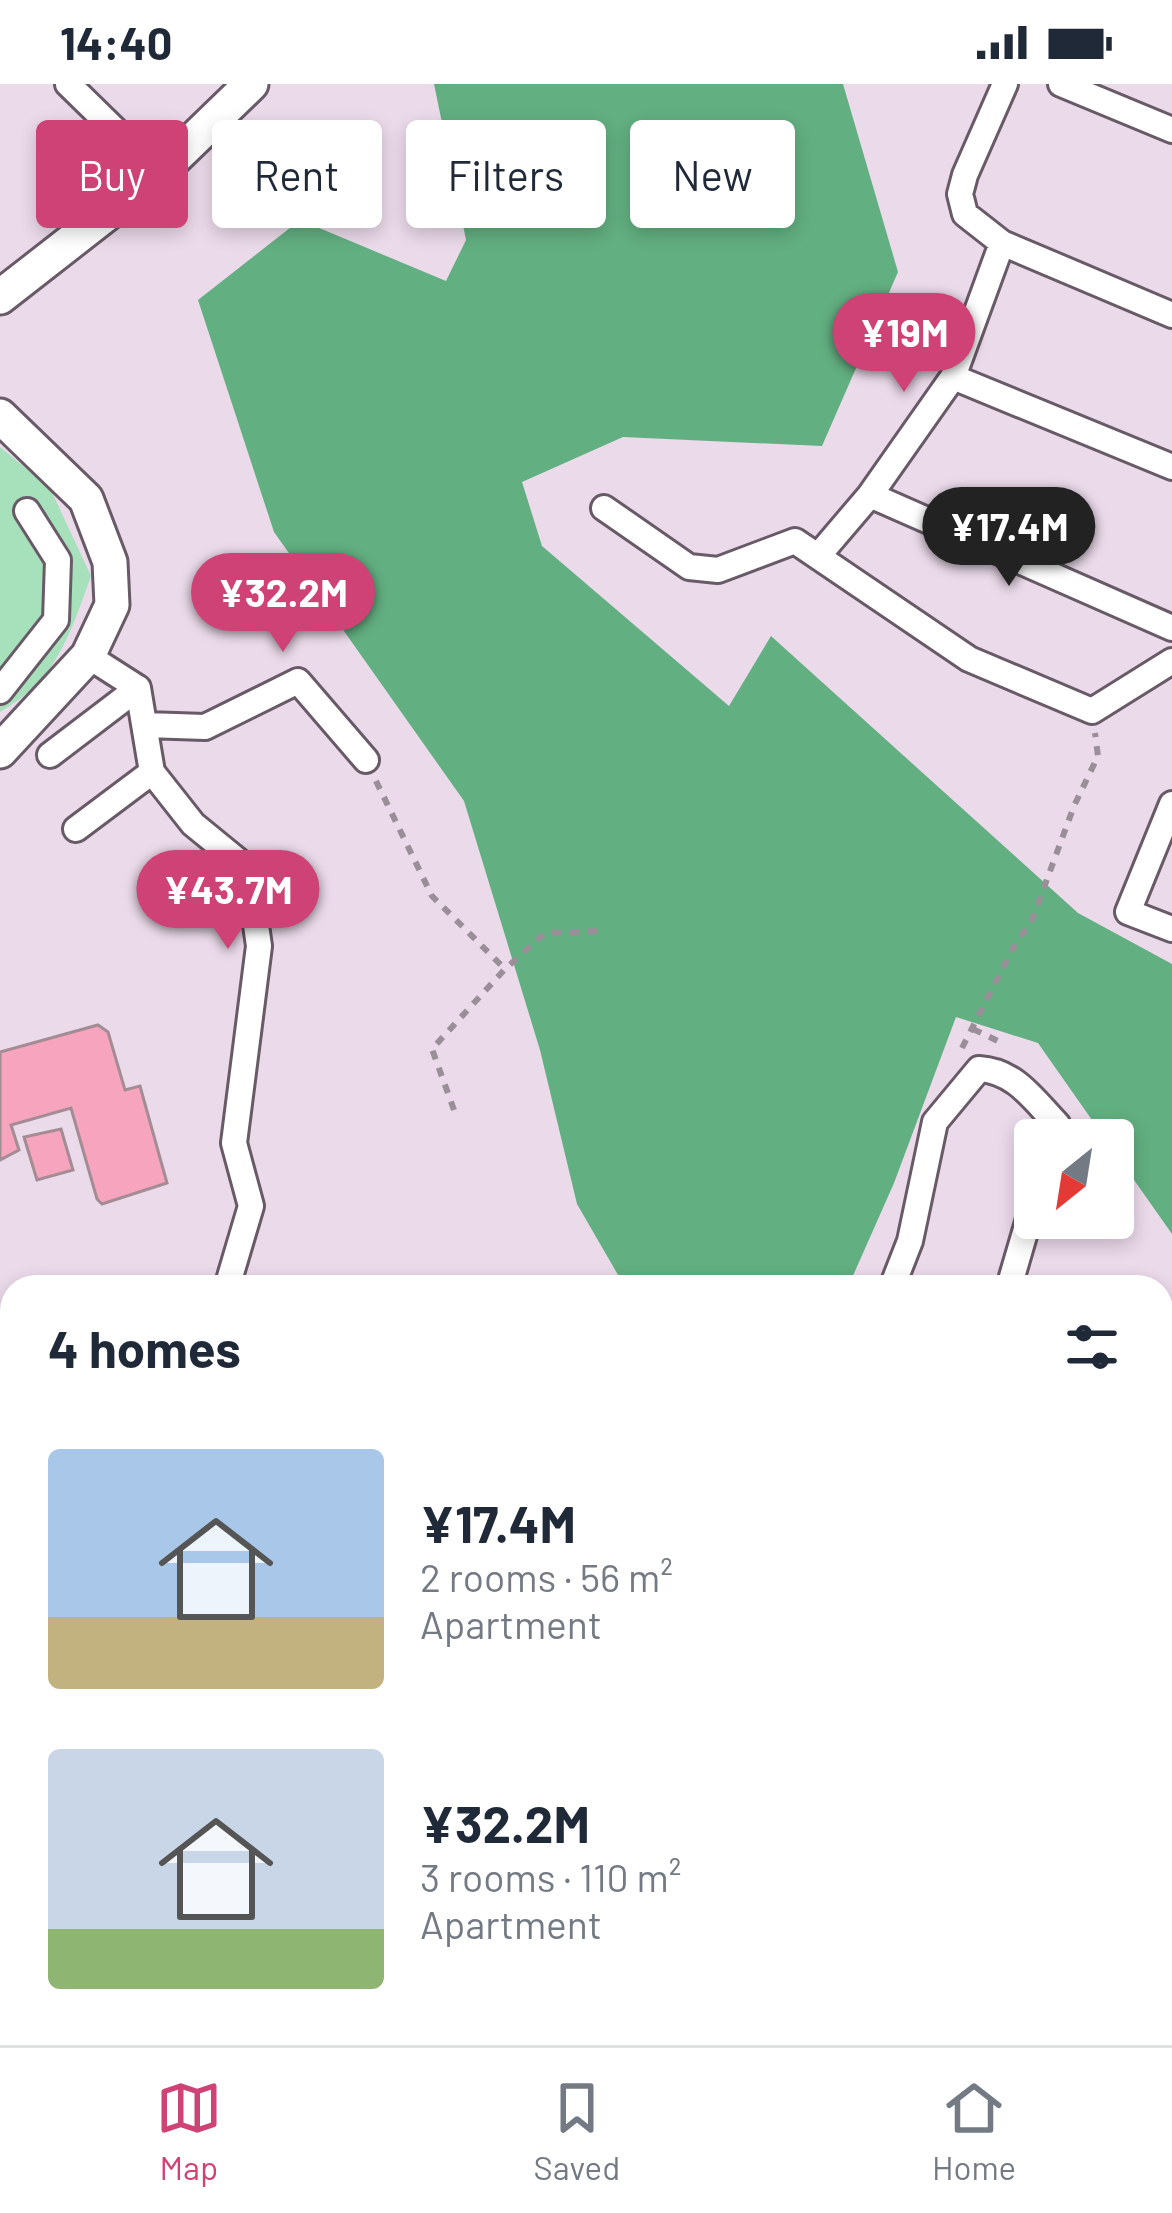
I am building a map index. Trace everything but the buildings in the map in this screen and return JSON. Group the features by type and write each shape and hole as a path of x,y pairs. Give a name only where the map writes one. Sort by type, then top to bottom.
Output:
{"street":[{"path":"68,84 105,120"},
{"path":"188,145 251,84"},
{"path":"1004,84 960,194 964,214 1002,243 1172,315"},
{"path":"1061,84 1172,130"},
{"path":"0,297 88,228"},
{"path":"818,556 870,495 953,377 1002,243"},
{"path":"953,377 1172,467"},
{"path":"0,416 86,500 110,562 112,604 88,656 6,733"},
{"path":"870,495 1172,628"},
{"path":"604,508 689,568 718,570 795,542 969,659 1091,711 1172,661"},
{"path":"0,691 56,620 58,560 27,511"},
{"path":"88,656 138,688 152,772 193,824 248,869 259,946 234,1143 251,1206 231,1275"},
{"path":"146,725 205,727 298,682 366,760"},
{"path":"50,755 138,688"},
{"path":"76,829 152,772"},
{"path":"1172,804 1128,911 1172,929"},
{"path":"897,1275 910,1241 935,1122 979,1069 1012,1077 1052,1119"},
{"path":"1013,1275 1023,1239"}],"path":[{"path":"979,1069 955,1061 1032,920 1098,756 1095,733 1108,722 1112,699"},
{"path":"366,760 432,896 505,969"},
{"path":"454,1110 432,1049 545,933 599,932"}],"green space":[{"path":"434,84 843,84 898,272 822,446 623,437 522,482 542,546 729,706 771,636 1078,913 1172,964 1172,1234 1134,1180 1134,1119 1091,1119 1038,1043 956,1017 894,1183 853,1275 618,1275 577,1204 540,1050 464,801 274,532 198,300 290,228 319,228 446,281 466,240 464,228 606,228 606,120 441,120"},
{"path":"0,447 50,488 91,576 59,654 35,685 0,712"}]}
